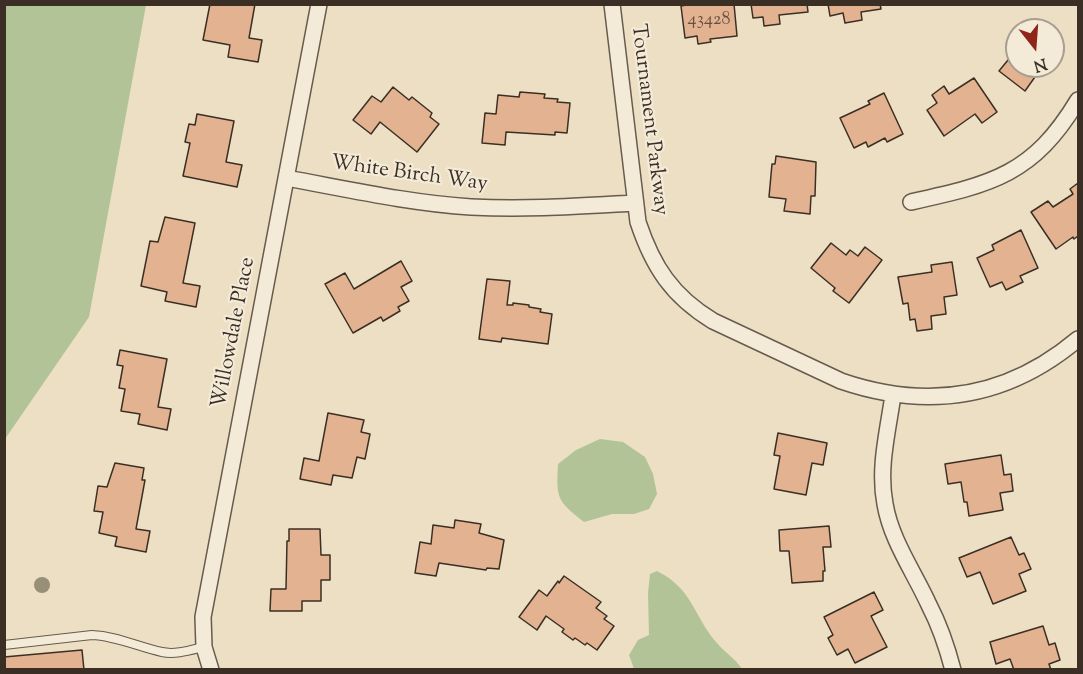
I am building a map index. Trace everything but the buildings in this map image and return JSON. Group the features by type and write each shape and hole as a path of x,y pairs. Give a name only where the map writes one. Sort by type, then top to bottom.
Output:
{"street":[{"name":"Willowdale Place","path":"211,669 204,647 203,617 319,4"},
{"name":"Tournament Parkway","path":"612,4 638,222 647,249 660,272 678,295 696,310 713,321 842,381 893,395 941,397 975,393 1008,383 1033,371 1078,339"},
{"path":"911,202 973,188 999,178 1023,164 1044,147 1064,124 1078,100"},
{"name":"White Birch Way","path":"286,178 413,201 471,207 531,208 635,203"},
{"path":"893,395 882,477 885,505 893,532 942,633 953,669"}],"lane":[{"path":"4,645 92,635 107,636 164,653 204,647"}],"green space":[{"path":"4,5 146,5 89,317 5,439"},
{"path":"600,439 623,442 645,457 653,474 657,494 649,509 634,514 612,514 584,522 563,503 558,492 558,464 576,450"},
{"path":"657,571 669,578 685,594 708,632 742,669 634,669 629,655 638,640 649,635 650,574"}]}
